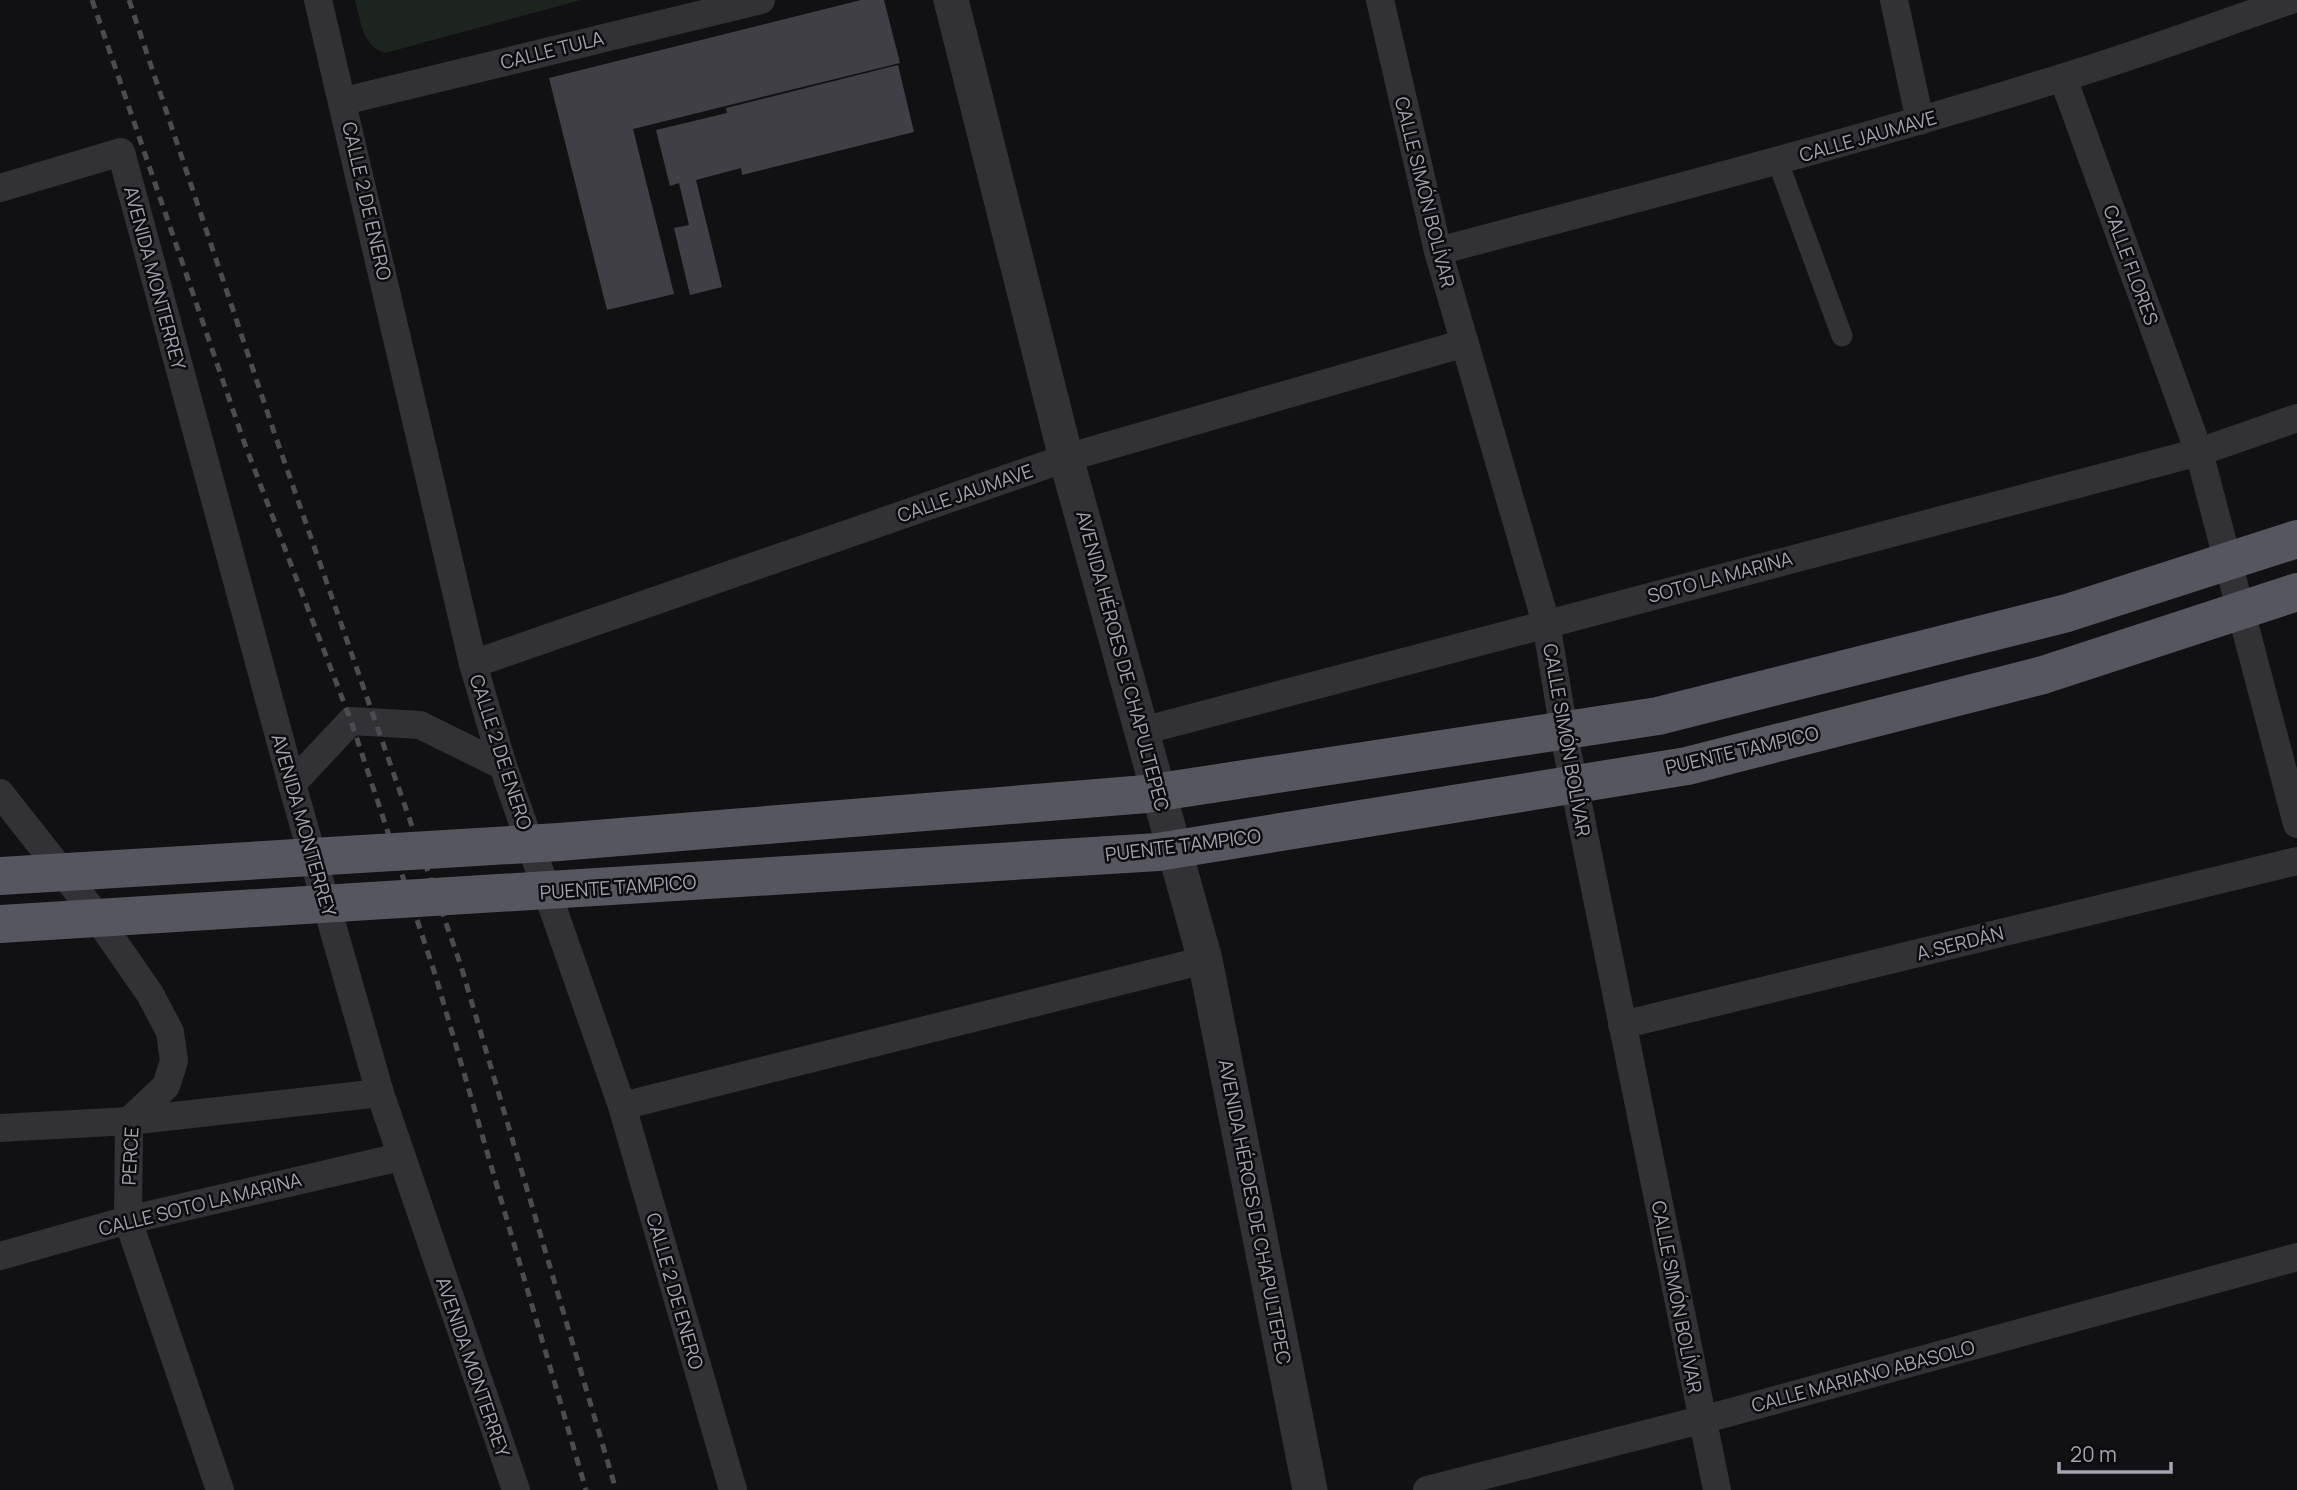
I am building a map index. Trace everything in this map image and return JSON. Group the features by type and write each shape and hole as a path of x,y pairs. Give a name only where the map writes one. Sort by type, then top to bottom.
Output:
{"highway":[{"path":"0,876 559,842 1146,794 1658,716 2067,613 2297,539"},
{"name":"PUENTE TAMPICO","path":"0,924 1158,852 1687,766 2043,675 2297,592"}],"street":[{"name":"CALLE 2 DE ENERO","path":"318,0 344,101 473,664 503,766 622,1106 733,1490"},
{"name":"CALLE TULA","path":"344,101 761,0"},
{"name":"AVENIDA HÉROES DE CHAPULTEPEC","path":"951,0 1066,458 1206,960 1310,1490"},
{"name":"CALLE SIMÓN BOLÍVAR","path":"1380,0 1437,251 1546,623 1568,755 1717,1490"},
{"path":"1894,0 1920,121"},
{"name":"CALLE JAUMAVE","path":"1437,251 1778,162 1920,121 2063,78 2291,0"},
{"name":"CALLE FLORES","path":"2063,78 2199,452 2297,824"},
{"name":"AVENIDA MONTERREY","path":"0,188 121,152 292,784 380,1093 516,1490"},
{"path":"1778,162 1842,336"},
{"name":"CALLE JAUMAVE","path":"473,664 1066,458 1465,343"},
{"name":"SOTO LA MARINA","path":"1142,731 2199,452 2297,418"},
{"path":"292,784 351,721 420,725 503,766"},
{"name":"PERCE","path":"0,793 89,906 149,994 170,1032 174,1061 166,1086 129,1121 128,1220 220,1490"},
{"name":"A.SERDÁN","path":"1622,1025 2297,861"},
{"path":"622,1106 1206,960"},
{"path":"0,1128 129,1121 380,1093"},
{"name":"CALLE SOTO LA MARINA","path":"0,1256 128,1220 400,1157"},
{"name":"CALLE MARIANO ABASOLO","path":"1427,1490 1701,1419 2297,1257"}],"shaded area":[{"path":"355,0 581,0 385,53 377,50 367,39"}],"building":[{"path":"861,0 884,0 900,63 633,129 674,294 607,310 549,78"},
{"path":"898,65 914,132 742,175 741,168 696,180 722,287 690,295 674,228 689,225 679,183 670,186 656,130 727,113 726,108"}],"railway":[{"path":"92,0 244,442 351,721 435,974 586,1490"},
{"path":"129,0 274,432 461,966 616,1490"}]}
